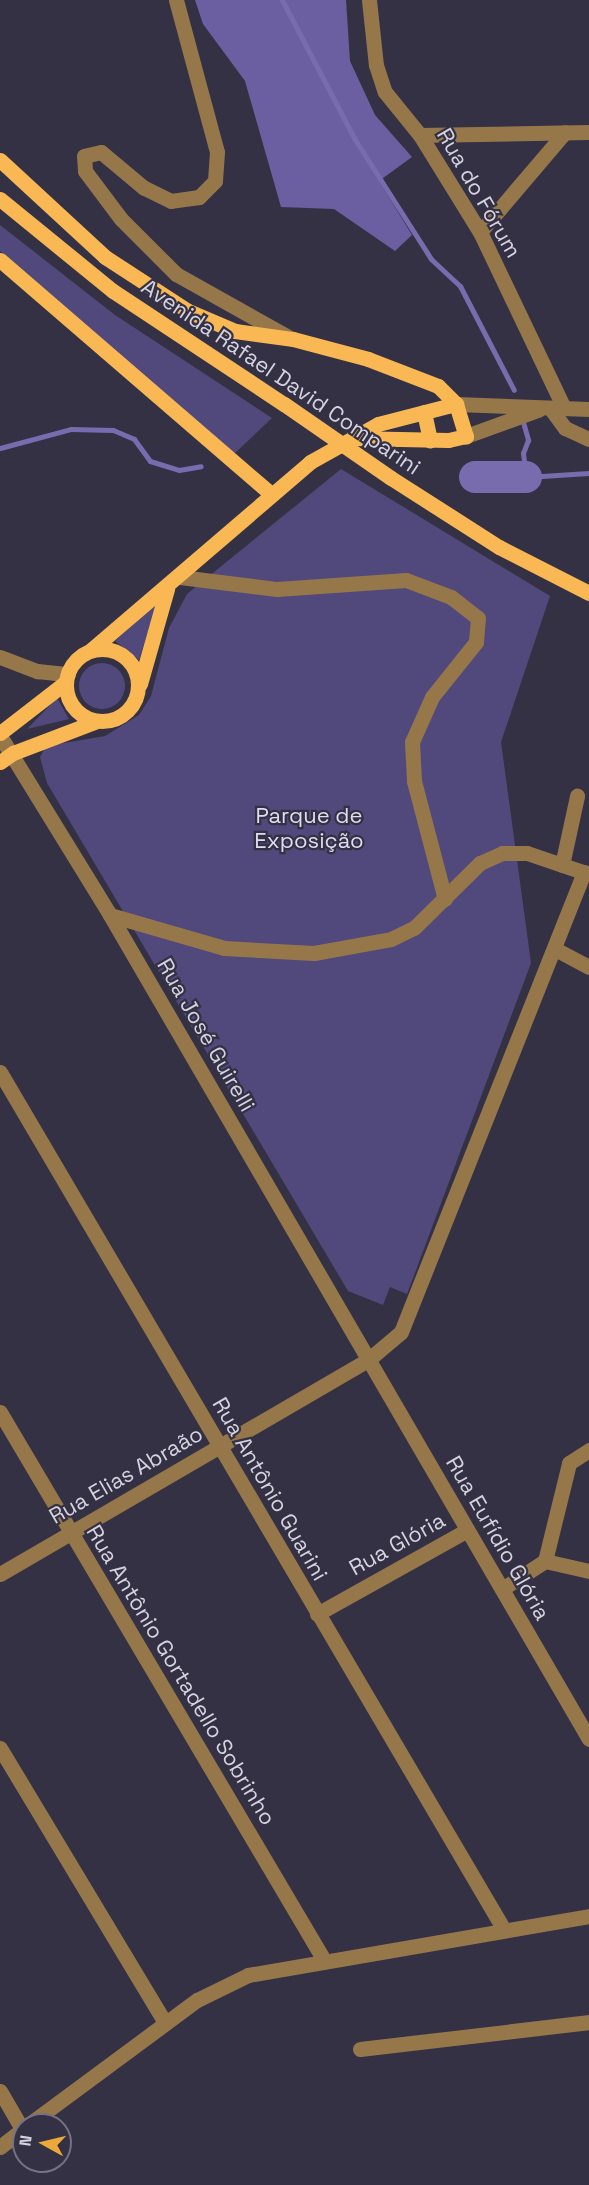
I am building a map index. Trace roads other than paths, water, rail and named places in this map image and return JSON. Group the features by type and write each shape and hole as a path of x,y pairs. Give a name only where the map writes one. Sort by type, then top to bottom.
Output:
{"main road":[{"path":"0,160 74,231 142,283 210,323 257,336 293,339 368,358 438,387 456,404 466,436 430,440 352,438"},
{"name":"Avenida Rafael David Comparini","path":"0,199 113,291 391,478 499,547 551,570 589,593"},
{"path":"0,260 270,493"},
{"path":"0,735 67,678 73,664 167,589 270,493 352,438 378,424 456,404"},
{"path":"424,412 430,440"},
{"name":"Avenida Rafael David Comparini","path":"551,570 589,580"},
{"path":"0,762 13,753 127,711 138,692 167,589"},
{"path":"91,650 112,650 130,662 138,692"},
{"path":"67,678 78,711 97,721"}],"street":[{"path":"176,0 218,152 214,181 199,197 171,201 144,188 101,152 84,156 85,171 122,219 176,274 293,339"},
{"name":"Rua do Fórum","path":"369,0 376,65 385,92 420,135 480,232 552,409 565,428 589,439"},
{"path":"480,232 565,132"},
{"path":"420,135 589,132"},
{"path":"456,404 589,409"},
{"path":"466,436 552,409"},
{"path":"180,577 277,589 406,580 451,597 477,618 477,642 432,697 412,742 414,781 445,899"},
{"path":"0,657 37,671 67,678"},
{"name":"Rua José Guirelli","path":"0,735 110,915 368,1360"},
{"path":"562,865 578,796"},
{"path":"110,915 224,948 315,953 391,939 414,928 480,863 502,853 527,853 586,873"},
{"name":"Rua Elias Abraão","path":"0,1574 368,1360 401,1332 413,1312 586,873"},
{"path":"555,949 589,967"},
{"name":"Rua Antônio Guarini","path":"0,1072 503,1928"},
{"name":"Rua Eufídio Glória","path":"368,1360 589,1739"},
{"name":"Rua Antônio Gortadello Sobrinho","path":"0,1412 324,1960"},
{"path":"502,1589 545,1561 569,1463 589,1450"},
{"name":"Rua Glória","path":"317,1614 467,1530"},
{"path":"545,1561 589,1571"},
{"path":"0,1748 165,2023"},
{"path":"45,2113 197,2000 248,1975 503,1928 589,1916"},
{"path":"360,2049 589,2022"},
{"path":"0,2091 15,2113"},
{"path":"0,2147 12,2138"}],"waterway":[{"path":"282,0 354,138 431,259 460,286 514,390"},
{"path":"523,422 528,440 523,453 526,477 589,473"},
{"path":"0,448 71,429 113,430 134,439 150,461 179,470 201,466"},
{"path":"475,477 526,477"}],"park label":[{"name":"Parque de Exposição","path":"309,828"}]}
